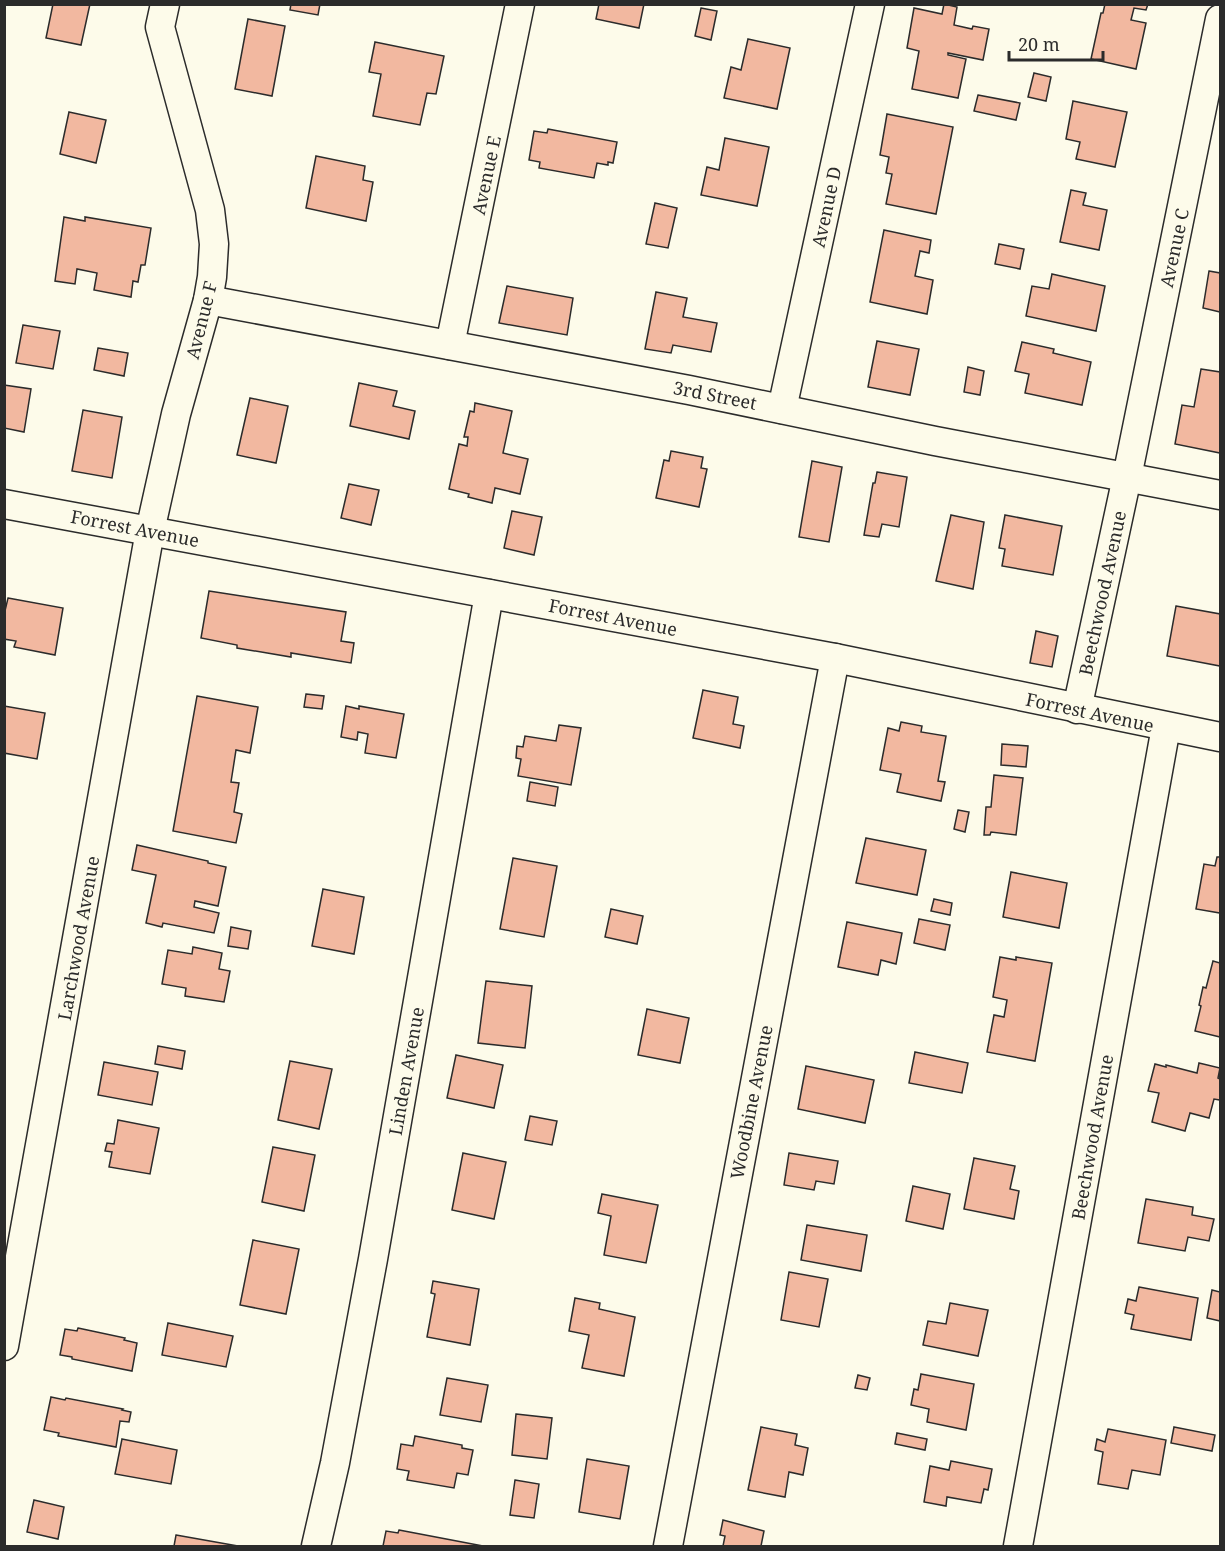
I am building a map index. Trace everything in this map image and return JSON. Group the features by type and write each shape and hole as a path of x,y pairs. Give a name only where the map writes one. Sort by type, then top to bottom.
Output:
{"street":[{"name":"Avenue F","path":"150,531 176,414 208,300 212,277 213,244 210,210 160,27 165,4"},
{"name":"Avenue E","path":"450,345 520,4"},
{"name":"Avenue D","path":"783,409 870,4"},
{"name":"Avenue C","path":"1127,477 1221,19"},
{"name":"3rd Street","path":"208,300 1221,495"},
{"name":"Beechwood Avenue","path":"1077,709 1127,477"},
{"name":"Forrest Avenue","path":"4,504 835,658 1166,728 1221,737"},
{"name":"Larchwood Avenue","path":"4,1346 150,531"},
{"name":"Linden Avenue","path":"316,1546 335,1463 377,1236 489,594"},
{"name":"Woodbine Avenue","path":"668,1546 835,658"},
{"name":"Beechwood Avenue","path":"1018,1546 1166,728"}],"building":[{"path":"53,4 90,4 81,45 46,38"},
{"path":"291,4 320,4 318,15 290,10"},
{"path":"599,4 644,4 639,28 596,19"},
{"path":"944,4 957,7 954,25 972,29 973,26 989,29 983,60 948,53 948,55 966,59 958,98 912,89 919,51 907,48 914,8 942,14"},
{"path":"1105,4 1148,4 1146,10 1134,8 1131,20 1146,23 1136,69 1091,59"},
{"path":"701,8 717,11 711,40 695,36"},
{"path":"248,19 285,26 272,96 235,89"},
{"path":"748,39 790,48 777,109 724,98 731,67 741,70"},
{"path":"375,42 444,56 436,94 427,93 420,125 373,116 381,74 369,72"},
{"path":"1034,73 1051,77 1046,101 1028,97"},
{"path":"978,95 1020,103 1016,120 974,111"},
{"path":"1073,101 1127,112 1115,167 1076,159 1080,142 1066,139"},
{"path":"69,112 106,120 96,163 60,154"},
{"path":"887,114 953,127 936,214 886,204 892,174 886,173 889,157 880,155"},
{"path":"548,129 617,142 613,163 608,162 608,165 597,163 594,178 539,168 540,162 529,160 534,131 547,133"},
{"path":"725,138 769,147 757,206 701,195 707,167 719,170"},
{"path":"316,156 365,166 363,180 373,182 366,221 306,208"},
{"path":"1071,190 1086,193 1083,205 1107,210 1099,250 1060,242"},
{"path":"655,203 677,208 668,248 646,244"},
{"path":"64,217 85,221 85,217 151,228 145,265 141,265 138,282 133,281 131,297 94,290 97,273 77,269 75,284 55,281"},
{"path":"884,230 931,240 929,253 920,251 915,276 933,280 927,314 870,302"},
{"path":"999,244 1024,249 1020,269 995,264"},
{"path":"1209,271 1220,273 1220,312 1203,308"},
{"path":"1052,274 1105,286 1096,331 1026,316 1032,286 1049,289"},
{"path":"507,286 573,298 567,335 499,323"},
{"path":"656,292 687,298 683,317 717,323 711,352 673,345 671,353 645,349"},
{"path":"23,325 60,331 53,369 16,363"},
{"path":"877,341 919,349 910,395 868,387"},
{"path":"1022,342 1054,349 1053,353 1091,362 1082,405 1025,393 1029,374 1015,371"},
{"path":"98,348 128,353 124,376 94,370"},
{"path":"968,367 984,371 980,395 964,392"},
{"path":"1201,369 1220,372 1220,453 1175,444 1182,405 1194,407"},
{"path":"359,383 397,391 393,406 415,411 409,439 350,426"},
{"path":"4,385 31,389 24,432 4,428"},
{"path":"250,398 288,406 276,463 237,455"},
{"path":"475,403 512,411 503,453 528,459 520,494 495,488 492,503 449,489 459,444 467,446 468,437 464,437 470,411 474,412"},
{"path":"83,410 122,417 112,478 72,471"},
{"path":"671,451 703,457 701,468 707,469 699,507 656,498 664,460 669,461"},
{"path":"812,461 842,467 829,542 799,537"},
{"path":"877,472 907,477 899,527 882,524 879,537 864,535"},
{"path":"349,484 379,490 371,525 341,518"},
{"path":"512,511 542,517 534,555 504,548"},
{"path":"951,515 984,522 973,589 936,581"},
{"path":"1005,515 1062,526 1053,575 1002,566 1005,549 999,548"},
{"path":"209,591 346,612 341,641 354,643 351,663 291,653 291,657 237,648 237,645 201,638"},
{"path":"8,598 63,608 55,655 14,647 16,641 4,639 4,615"},
{"path":"1176,606 1220,614 1220,666 1167,656"},
{"path":"1036,631 1058,636 1052,667 1030,663"},
{"path":"703,690 738,697 733,724 744,726 740,748 693,738"},
{"path":"306,694 324,696 322,709 304,707"},
{"path":"197,696 258,707 250,753 236,750 231,782 239,783 234,812 242,814 236,843 173,831"},
{"path":"4,706 45,713 37,759 4,753"},
{"path":"346,706 404,714 396,758 365,753 368,734 358,732 357,740 341,737"},
{"path":"901,722 922,726 921,732 946,736 938,781 945,782 941,801 897,792 901,774 880,770 888,728 899,731"},
{"path":"559,725 581,728 571,785 518,776 521,759 516,758 517,746 523,747 525,736 556,741"},
{"path":"1002,744 1028,746 1026,767 1001,765"},
{"path":"994,775 1023,778 1016,835 991,832 990,835 984,835 986,807 991,807"},
{"path":"530,782 558,787 555,806 527,801"},
{"path":"958,810 969,812 965,832 954,829"},
{"path":"866,838 926,850 917,895 856,883"},
{"path":"137,845 226,867 218,906 195,901 194,907 219,913 214,933 163,923 162,927 146,923 156,875 132,870"},
{"path":"1217,857 1220,857 1220,913 1196,909 1204,864 1215,866"},
{"path":"513,858 557,866 544,937 500,929"},
{"path":"1011,872 1067,883 1059,928 1003,917"},
{"path":"323,889 364,897 354,954 312,946"},
{"path":"934,899 952,903 950,915 931,911"},
{"path":"611,909 643,916 637,944 605,937"},
{"path":"919,919 950,925 945,950 914,943"},
{"path":"847,922 902,933 896,964 881,960 878,975 838,967"},
{"path":"231,927 251,931 248,949 228,946"},
{"path":"193,947 222,953 219,969 230,971 224,1002 185,996 186,988 162,984 168,950 192,954"},
{"path":"1000,957 1016,960 1016,957 1052,963 1035,1061 987,1052 994,1015 1004,1017 1007,1000 993,997"},
{"path":"1213,961 1220,963 1220,1037 1195,1031 1203,987 1206,988"},
{"path":"486,981 532,986 525,1048 478,1043"},
{"path":"647,1009 689,1018 680,1063 638,1055"},
{"path":"158,1046 185,1051 182,1069 155,1064"},
{"path":"915,1052 968,1063 962,1093 909,1083"},
{"path":"456,1055 503,1065 494,1108 447,1098"},
{"path":"290,1061 332,1069 319,1129 278,1120"},
{"path":"104,1062 158,1072 152,1105 98,1095"},
{"path":"1199,1063 1220,1068 1218,1078 1220,1079 1220,1100 1214,1099 1209,1118 1190,1113 1185,1131 1152,1122 1159,1093 1148,1091 1155,1064 1197,1073"},
{"path":"806,1066 874,1080 865,1123 798,1109"},
{"path":"530,1116 557,1121 552,1145 525,1140"},
{"path":"118,1120 159,1128 150,1174 109,1167 112,1152 105,1151 107,1143 114,1144"},
{"path":"273,1147 315,1155 304,1211 262,1202"},
{"path":"463,1153 506,1162 494,1219 452,1210"},
{"path":"789,1153 838,1161 834,1184 816,1181 814,1190 784,1185"},
{"path":"974,1158 1015,1166 1010,1189 1019,1191 1014,1219 964,1209"},
{"path":"913,1186 950,1194 943,1229 906,1221"},
{"path":"602,1194 658,1205 646,1263 604,1255 611,1216 598,1213"},
{"path":"1146,1199 1193,1207 1192,1215 1214,1219 1209,1241 1188,1237 1185,1251 1138,1243"},
{"path":"807,1225 867,1235 861,1271 801,1260"},
{"path":"253,1240 299,1249 286,1314 240,1305"},
{"path":"789,1272 828,1279 819,1327 781,1320"},
{"path":"433,1281 479,1289 470,1345 427,1337 435,1294 431,1293"},
{"path":"1139,1287 1198,1298 1191,1340 1131,1329 1134,1315 1125,1313 1128,1299 1136,1301"},
{"path":"1212,1290 1220,1292 1220,1321 1207,1318"},
{"path":"575,1298 600,1303 599,1309 635,1317 624,1376 582,1368 589,1335 569,1331"},
{"path":"950,1303 988,1310 978,1356 923,1345 928,1321 946,1324"},
{"path":"168,1323 233,1336 226,1367 162,1355"},
{"path":"78,1328 125,1338 124,1340 137,1343 132,1371 60,1355 65,1329 77,1331"},
{"path":"921,1374 974,1384 966,1430 927,1422 929,1409 911,1405 914,1389 918,1390"},
{"path":"858,1375 870,1378 867,1390 855,1388"},
{"path":"447,1378 488,1385 481,1422 440,1415"},
{"path":"51,1397 131,1412 129,1422 120,1421 116,1447 58,1436 59,1433 44,1430"},
{"path":"516,1414 552,1418 547,1459 512,1455"},
{"path":"761,1427 797,1434 795,1445 808,1448 803,1475 789,1472 785,1497 748,1490"},
{"path":"1174,1427 1215,1435 1212,1451 1171,1443"},
{"path":"1108,1429 1166,1440 1160,1475 1132,1470 1128,1489 1098,1484 1103,1452 1095,1450 1097,1439 1105,1442"},
{"path":"897,1433 927,1439 925,1450 895,1444"},
{"path":"415,1436 462,1445 462,1448 473,1450 468,1475 457,1473 454,1488 407,1480 409,1471 397,1469 401,1444 413,1446"},
{"path":"122,1439 177,1450 171,1484 115,1474"},
{"path":"587,1459 629,1466 620,1519 579,1512"},
{"path":"951,1461 992,1469 988,1490 984,1489 981,1503 947,1497 946,1506 924,1502 930,1466 949,1470"},
{"path":"515,1480 539,1484 534,1518 510,1515"},
{"path":"34,1500 64,1507 58,1539 27,1532"},
{"path":"723,1520 764,1531 761,1546 723,1546 725,1536 720,1535"},
{"path":"399,1530 483,1546 383,1546 386,1531 398,1533"},
{"path":"176,1535 238,1546 174,1546"}]}
